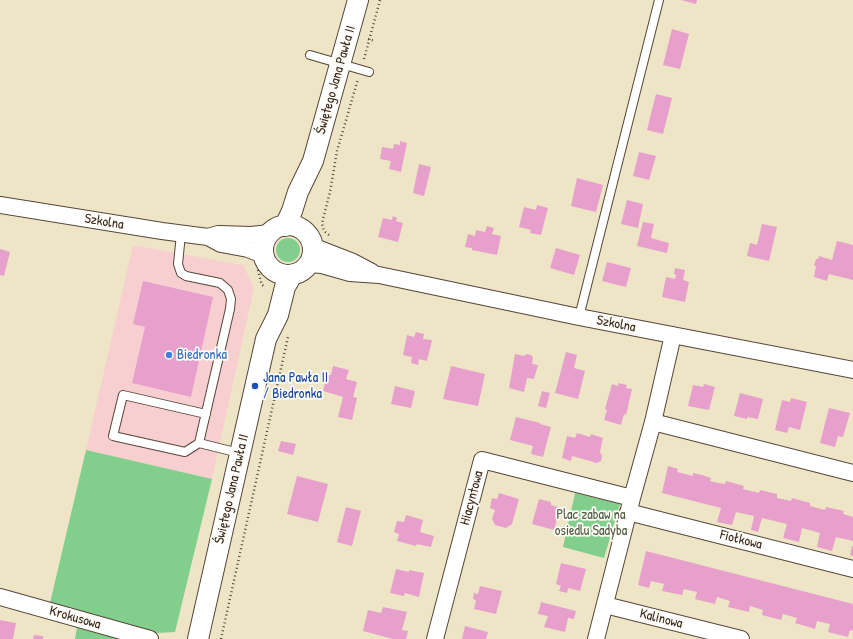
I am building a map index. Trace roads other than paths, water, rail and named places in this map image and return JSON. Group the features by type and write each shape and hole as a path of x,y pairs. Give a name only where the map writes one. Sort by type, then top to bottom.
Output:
{"street":[{"name":"Świętego Jana Pawła II","path":"278,229 292,211 298,192 313,161 358,0"},
{"name":"Świętego Jana Pawła II","path":"308,239 305,212 310,195 313,161"},
{"name":"Szkolna","path":"0,205 208,237 221,244 248,249 264,264"},
{"path":"293,226 299,229 308,239 311,258 300,269 284,275 277,273 264,264 263,247 265,239 278,229 293,226"},
{"name":"Szkolna","path":"208,237 218,234 251,235 278,229"},
{"name":"Szkolna","path":"308,239 317,248 353,262 379,275"},
{"name":"Świętego Jana Pawła II","path":"264,264 271,277 265,312 266,339"},
{"name":"Szkolna","path":"300,269 322,265 350,273 379,275 579,317 853,370"},
{"name":"Świętego Jana Pawła II","path":"198,639 266,339 278,315 285,287 300,269"},
{"path":"596,639 653,422 673,335"},
{"path":"653,422 853,473"},
{"name":"Hiacyntowa","path":"435,639 482,460 630,505"},
{"name":"Fiołkowa","path":"630,505 853,569"},
{"name":"Krokusowa","path":"0,597 150,639"},
{"name":"Kalinowa","path":"605,605 741,639"}],"lane":[{"path":"579,317 659,0"},
{"path":"310,55 365,71"},
{"path":"181,234 178,264 181,272 186,276 220,283 225,286 230,294 230,309 206,414 199,443 185,452 113,436 123,395 206,414"},
{"path":"199,443 240,454"}],"place":[{"name":"Biedronka","path":"169,355"},
{"name":"Jana Pawła II / Biedronka","path":"255,386"}],"park label":[{"name":"Plac zabaw na osiedlu Sadyba","path":"591,524"}]}
